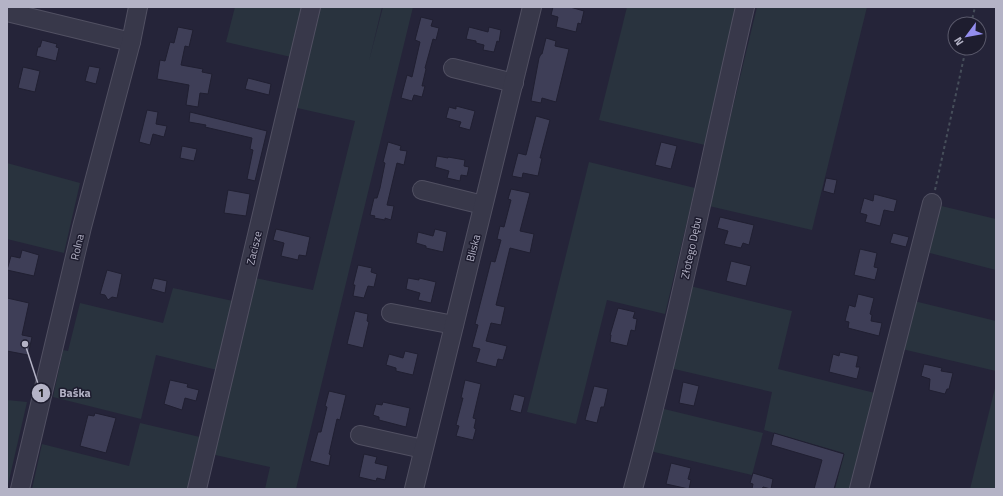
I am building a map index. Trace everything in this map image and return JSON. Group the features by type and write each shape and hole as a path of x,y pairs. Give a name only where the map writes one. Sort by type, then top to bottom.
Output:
{"street":[{"name":"Rolna","path":"20,489 82,227 131,42 138,7"},
{"name":"Zacisze","path":"197,489 310,7"},
{"name":"Bliska","path":"414,489 532,7"},
{"name":"Złotego Dębu","path":"633,489 678,308 745,7"},
{"path":"7,12 131,42"},
{"path":"453,68 514,83"},
{"path":"422,190 483,205"},
{"path":"859,489 932,203"},
{"path":"391,312 454,325"},
{"path":"360,435 424,450"}],"path":[{"path":"932,203 964,56"}],"shaded area":[{"path":"235,7 303,7 291,57 226,42"},
{"path":"317,7 382,7 369,61 383,7 413,7 296,489 265,489 270,467 211,454 251,277 313,290 355,121 293,107"},
{"path":"627,7 739,7 705,145 599,120"},
{"path":"757,7 867,7 812,230 709,206"},
{"path":"589,162 695,188 665,314 607,300 576,424 527,412"},
{"path":"7,163 80,183 64,253 7,239"},
{"path":"937,205 996,219 996,270 926,252"},
{"path":"690,286 792,311 778,369 875,393 853,489 835,489 844,453 764,430 772,392 670,368"},
{"path":"173,288 233,301 217,370 156,355 141,419 53,397 63,350 68,351 80,303 163,323"},
{"path":"914,301 996,321 996,371 902,349"},
{"path":"996,384 996,489 970,489"},
{"path":"7,400 27,402 7,489"},
{"path":"660,408 763,433 752,475 650,451"},
{"path":"140,423 200,437 188,489 32,489 42,444 129,466"}],"building":[{"path":"553,7 570,7 584,11 581,24 578,23 576,32 556,27 558,17 551,15"},
{"path":"421,17 433,20 431,26 439,28 436,40 433,39 425,68 422,86 425,86 422,97 414,95 412,101 401,98 407,75 412,77 420,42 415,40"},
{"path":"178,27 193,30 189,47 185,46 181,65 203,69 202,72 212,74 208,94 200,93 198,107 186,105 189,85 157,79 160,60 165,61 170,42 174,43"},
{"path":"469,27 488,32 489,27 501,30 499,42 497,41 494,52 483,50 484,45 476,43 476,41 466,39"},
{"path":"546,38 556,41 555,46 569,49 556,102 542,98 541,103 531,101 539,58 542,54"},
{"path":"42,40 57,44 56,47 59,48 56,61 36,56 38,47 40,47"},
{"path":"89,66 100,68 96,84 85,81"},
{"path":"23,67 40,71 35,92 18,88"},
{"path":"248,78 271,84 269,95 245,89"},
{"path":"456,106 475,111 470,130 459,127 461,122 446,118 449,107 456,109"},
{"path":"147,110 158,112 156,124 167,126 164,137 153,134 150,145 139,142"},
{"path":"190,112 267,131 255,181 247,179 253,150 250,149 252,138 205,127 206,125 189,122"},
{"path":"536,116 550,120 540,158 542,158 538,176 523,173 522,178 512,176 518,153 526,155"},
{"path":"388,142 401,146 400,150 407,151 404,165 397,163 387,205 394,206 391,220 385,218 385,220 374,218 375,216 370,215 374,198 377,198 380,188 385,163 383,162"},
{"path":"661,142 677,146 671,169 655,165"},
{"path":"182,146 197,149 194,161 180,158"},
{"path":"437,156 465,160 464,166 469,167 467,176 461,175 460,181 447,178 449,171 435,167"},
{"path":"826,178 837,180 834,194 823,191"},
{"path":"511,189 530,193 520,231 534,234 530,253 510,248 496,305 505,307 501,325 491,323 486,341 507,346 503,360 498,359 496,367 476,362 480,349 472,347 478,325 475,324 491,261 495,262 501,240 497,239 500,226 504,227 511,200 508,199"},
{"path":"228,190 250,194 246,216 224,213"},
{"path":"874,194 897,200 894,212 884,210 880,226 865,222 867,215 860,213 864,198 873,201"},
{"path":"720,217 754,225 749,245 743,243 741,248 724,244 728,231 717,228"},
{"path":"276,229 310,237 306,256 299,255 298,260 281,256 284,243 273,240"},
{"path":"435,229 447,232 443,252 426,248 426,246 416,243 418,232 433,236"},
{"path":"893,233 909,237 906,247 890,243"},
{"path":"860,249 877,253 874,267 878,268 875,280 854,275"},
{"path":"22,250 39,255 34,276 7,270 11,256 20,258"},
{"path":"731,261 751,266 746,286 726,281"},
{"path":"358,265 372,268 371,272 377,274 374,287 368,286 364,298 353,296 355,285 353,285"},
{"path":"107,270 122,274 117,298 112,297 108,300 105,295 100,294"},
{"path":"154,278 167,281 165,293 151,289"},
{"path":"408,278 419,280 419,278 436,282 431,303 418,300 420,293 406,289"},
{"path":"858,294 874,298 870,314 872,315 871,321 882,323 879,336 848,328 849,322 845,321 849,305 855,307"},
{"path":"7,298 29,303 22,335 32,337 28,355 7,351"},
{"path":"618,308 635,312 633,318 637,319 635,331 631,330 627,346 610,342 610,335"},
{"path":"355,311 368,314 367,321 369,322 363,348 347,344"},
{"path":"405,351 418,354 413,375 396,371 396,368 386,365 389,354 403,358"},
{"path":"840,352 858,356 856,367 860,367 857,379 829,372 833,354 839,356"},
{"path":"924,364 942,368 941,371 953,373 949,389 947,389 945,394 929,390 930,379 921,376"},
{"path":"170,380 188,384 187,387 199,390 196,401 185,398 182,410 164,404"},
{"path":"465,380 481,384 473,418 476,419 474,428 476,429 473,440 456,436 459,426 456,425 463,398 461,398"},
{"path":"683,382 699,386 694,406 679,403"},
{"path":"594,386 608,389 604,407 601,407 597,423 585,420"},
{"path":"329,391 346,395 340,420 337,419 329,454 331,455 329,466 310,461 318,432 321,432"},
{"path":"514,394 525,397 521,413 510,410"},
{"path":"383,402 410,408 406,427 379,420 379,417 373,415 376,404 382,405"},
{"path":"95,413 116,418 106,453 80,446 88,415 94,416"},
{"path":"774,433 844,454 834,489 814,489 822,460 771,445"},
{"path":"364,454 377,457 375,463 388,466 385,480 377,478 376,481 359,477"},
{"path":"671,463 691,468 688,479 691,480 689,489 666,484"},
{"path":"753,473 773,479 771,489 763,487 762,489 752,489 753,484 750,483"}],"place":[{"name":"Baśka","path":"25,344"}]}
